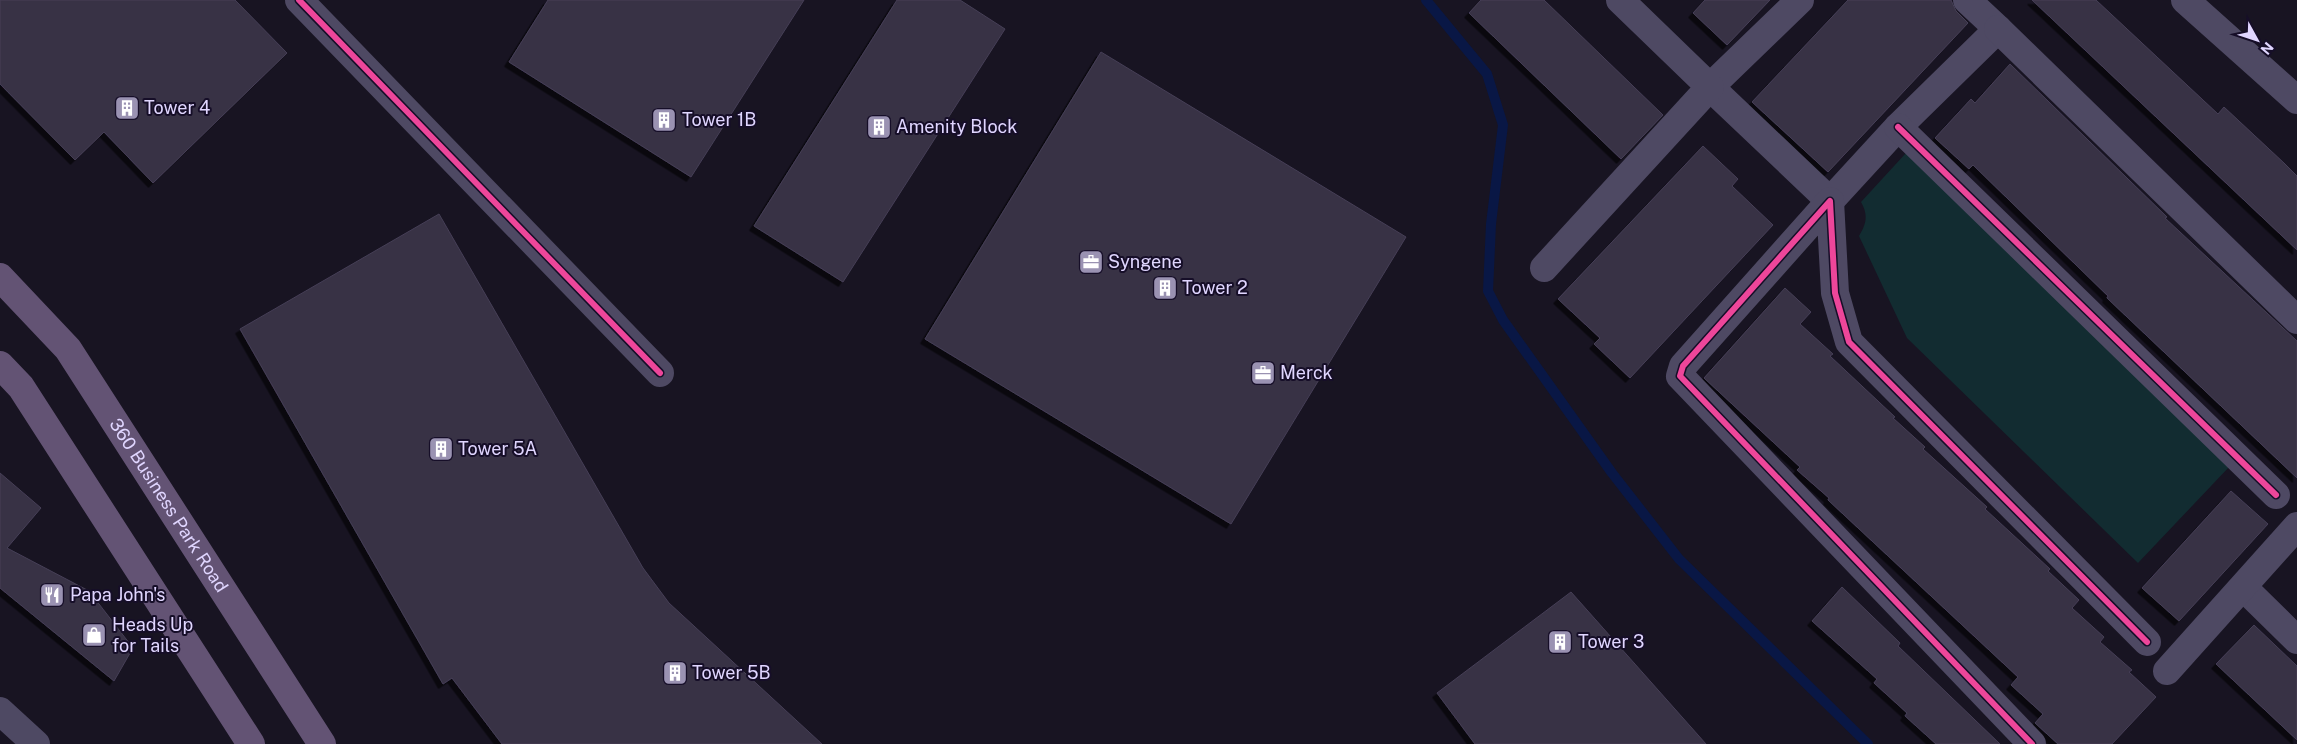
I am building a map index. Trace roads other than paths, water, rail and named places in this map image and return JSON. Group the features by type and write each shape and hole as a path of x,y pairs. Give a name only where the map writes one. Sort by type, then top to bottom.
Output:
{"main road":[{"name":"360 Business Park Road","path":"0,277 68,349 322,744"},
{"path":"0,365 21,387 250,744"}],"street":[{"path":"299,0 660,373"},
{"path":"1620,0 1830,201 1835,293 1849,342 2147,642"},
{"path":"1544,268 1710,87 1800,0"},
{"path":"1967,0 2297,320"},
{"path":"2185,0 2297,100"},
{"path":"1998,29 1898,127 1830,201 1683,366 1680,376 2032,744"},
{"path":"1898,127 2276,495"},
{"path":"2167,671 2244,588 2297,526"},
{"path":"2244,588 2297,640"},
{"path":"0,711 36,744"}],"waterway":[{"path":"1426,0 1487,74 1503,125 1491,224 1488,291 1503,320 1612,473 1679,559 1868,744"}],"place":[{"name":"Tower 4","path":"127,108"},
{"name":"Tower 1B","path":"664,120"},
{"name":"Amenity Block","path":"879,127"},
{"name":"Syngene","path":"1091,262"},
{"name":"Tower 2","path":"1165,288"},
{"name":"Merck","path":"1263,373"},
{"name":"Tower 5A","path":"441,449"},
{"name":"Papa John's","path":"52,595"},
{"name":"Heads Up for Tails","path":"94,635"},
{"name":"Tower 3","path":"1560,642"},
{"name":"Tower 5B","path":"675,673"}]}
